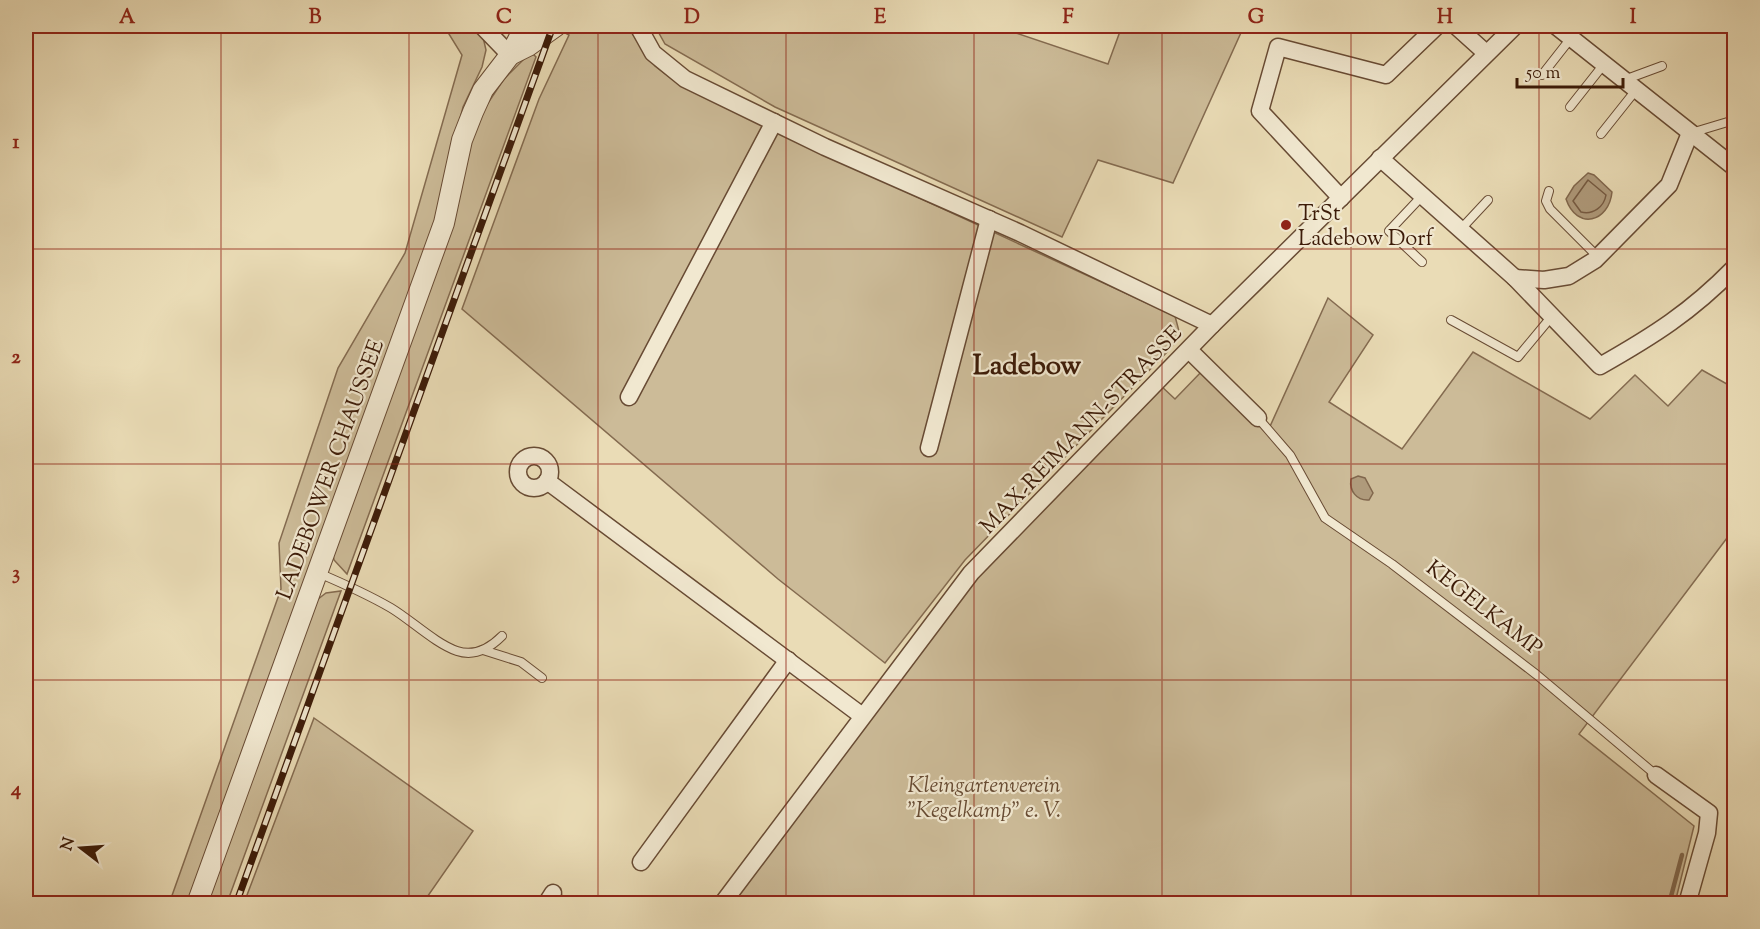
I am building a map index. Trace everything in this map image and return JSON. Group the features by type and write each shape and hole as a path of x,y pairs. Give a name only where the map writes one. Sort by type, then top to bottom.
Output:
{"street":[{"path":"482,26 510,56"},
{"name":"LADEBOWER CHAUSSEE","path":"197,903 444,224 462,140 483,90 510,56 519,38 532,26"},
{"name":"LADEBOWER CHAUSSEE","path":"510,56 556,26"},
{"path":"638,26 653,53 685,79 1212,325"},
{"path":"1341,198 1260,111 1278,47 1386,75 1437,26"},
{"path":"1456,26 1486,53"},
{"name":"MAX-REIMANN-STRASSE","path":"722,903 861,715 971,573 1190,351 1212,325 1515,26"},
{"path":"1556,26 1734,166"},
{"path":"629,397 774,122"},
{"path":"1515,278 1544,280 1569,276 1599,257 1669,185 1690,133"},
{"path":"1380,158 1515,278 1600,366 1652,336 1701,302 1734,268"},
{"path":"929,448 989,219"},
{"name":"KEGELKAMP","path":"1190,351 1258,418"},
{"path":"547,481 861,715"},
{"path":"641,862 788,660"},
{"name":"KEGELKAMP","path":"1656,775 1709,813 1707,833 1687,903"}],"lane":[{"path":"1542,75 1571,38"},
{"path":"1570,107 1604,64"},
{"path":"1601,134 1630,85 1662,66"},
{"path":"1690,133 1731,121"},
{"path":"1549,190 1546,201 1550,209 1599,257"},
{"path":"1422,196 1389,231 1422,262"},
{"path":"1460,230 1488,201"},
{"path":"1451,320 1518,357 1552,316"},
{"name":"KEGELKAMP","path":"1258,418 1290,455 1325,518 1392,564 1537,675 1656,775"},
{"path":"316,572 391,608 456,651 470,653 483,650 502,636"},
{"path":"483,650 521,662 542,678"}],"green space":[{"path":"444,26 473,26 483,37 486,50 482,67 463,107 435,221 188,903 169,904 281,589 279,543 338,368 405,253 462,55"},
{"path":"564,26 627,26 655,66 672,79 770,129 1175,316 1180,335 1168,351 965,560 885,663 778,579 462,309 539,99 569,35 560,30"},
{"path":"655,26 995,26 1108,64 1122,26 1244,26 1173,183 1098,160 1062,237 775,107 665,44"},
{"path":"531,52 536,57 347,574 334,560 332,550 480,115 504,79"},
{"name":"Kleingartenverein \"Kegelkamp\" e. V.","path":"1328,298 1373,335 1329,402 1402,449 1473,352 1590,419 1635,375 1668,406 1702,370 1734,388 1734,537 1727,538 1579,734 1694,826 1675,903 730,904 988,561 1160,385 1175,399 1203,370 1267,433"},
{"path":"341,591 227,903 205,904 313,603 326,593"},
{"path":"314,718 473,831 423,903 244,903"}],"water":[{"path":"1588,173 1594,175 1612,192 1605,210 1592,219 1577,216 1566,199 1574,186"},
{"path":"1358,476 1365,478 1373,493 1369,500 1361,499 1353,491 1351,479"}],"waterway":[{"path":"1669,904 1682,855"}],"railway":[{"path":"236,904 553,26"}],"place":[{"name":"TrSt Ladebow Dorf","path":"1286,225"}],"district":[{"name":"Ladebow","path":"1027,364"}]}
